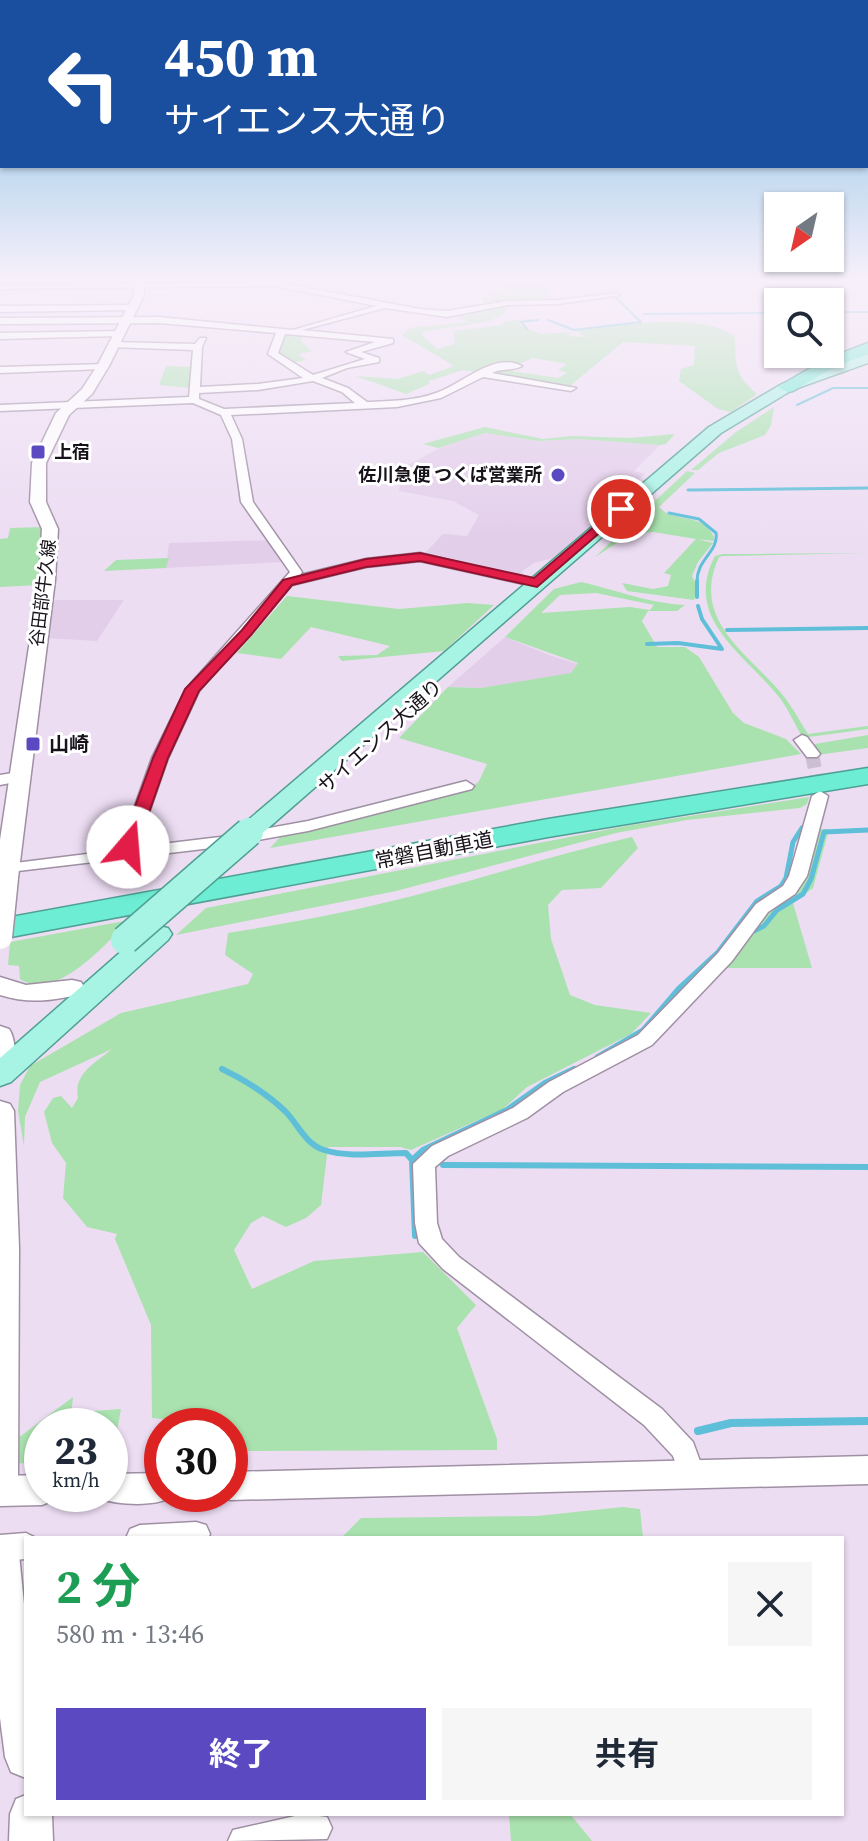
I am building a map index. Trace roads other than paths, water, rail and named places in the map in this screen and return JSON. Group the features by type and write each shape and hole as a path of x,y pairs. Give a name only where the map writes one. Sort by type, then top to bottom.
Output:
{"highway":[{"path":"787,387 825,366"},
{"path":"850,368 856,366"},
{"name":"常磐自動車道","path":"0,908 536,811 868,758"},
{"name":"常磐自動車道","path":"0,929 548,828 868,776"}],"main road":[{"name":"谷田部牛久線","path":"0,937 7,874 10,778 50,542 50,529 36,490 39,463 63,413 87,391 103,366"},
{"path":"763,403 787,387 855,366"},
{"path":"763,403 850,368"},
{"name":"サイエンス大通り","path":"0,1076 158,934 261,831 537,583 695,446 763,403"},
{"name":"サイエンス大通り","path":"0,1052 125,940 261,831 705,448 763,403"},
{"path":"0,985 27,993 52,993 72,988"},
{"path":"0,1035 0,1076"},
{"path":"0,1111 4,1193 0,1478"},
{"path":"0,1551 4,1606 20,1670 24,1728"},
{"path":"31,1816 31,1841"}],"street":[{"path":"0,370 103,366"},
{"path":"194,395 196,366"},
{"path":"292,366 313,379 345,390 364,405"},
{"path":"0,408 194,395 313,379 345,366"},
{"path":"222,412 397,404 438,396 499,366"},
{"path":"481,374 571,388"},
{"path":"126,854 160,758 193,689 296,572 247,502 237,439 222,412 194,395"},
{"path":"287,582 366,563 420,557 537,583"},
{"path":"802,740 812,754"},
{"path":"7,874 308,826 466,786"},
{"path":"692,1475 684,1450 653,1417 451,1263 431,1243 426,1223 424,1164 440,1151 520,1113 556,1087 645,1040 725,957 762,908 789,890 798,876 820,796"},
{"path":"248,1486 868,1470"},
{"path":"0,1491 24,1490"},
{"path":"168,1536 196,1534"},
{"path":"0,1551 24,1546"},
{"path":"244,1841 316,1828"}],"waterway":[{"path":"797,405 833,388 868,388"},
{"path":"688,490 868,488"},
{"path":"669,513 699,519 716,533 714,545 700,568 697,583"},
{"path":"697,583 697,597"},
{"path":"647,644 678,643 722,649 702,619 698,606"},
{"path":"727,630 868,628"},
{"path":"597,1057 643,1030 679,988 718,952 757,901 781,886 786,878 793,842 802,828"},
{"path":"754,931 764,926 777,910 803,894 811,879 824,832 868,830"},
{"path":"222,1069 270,1098 317,1147 344,1154 406,1153 412,1160"},
{"path":"412,1160 423,1150 507,1110 545,1083 574,1069"},
{"path":"412,1160 415,1236"},
{"path":"443,1165 868,1167"},
{"path":"698,1431 731,1423 868,1421"}],"tunnel":[{"path":"812,754 820,796"}],"place":[{"name":"上宿","path":"38,452"},
{"name":"佐川急便 つくば営業所","path":"558,475"},
{"name":"山崎","path":"33,744"}]}
